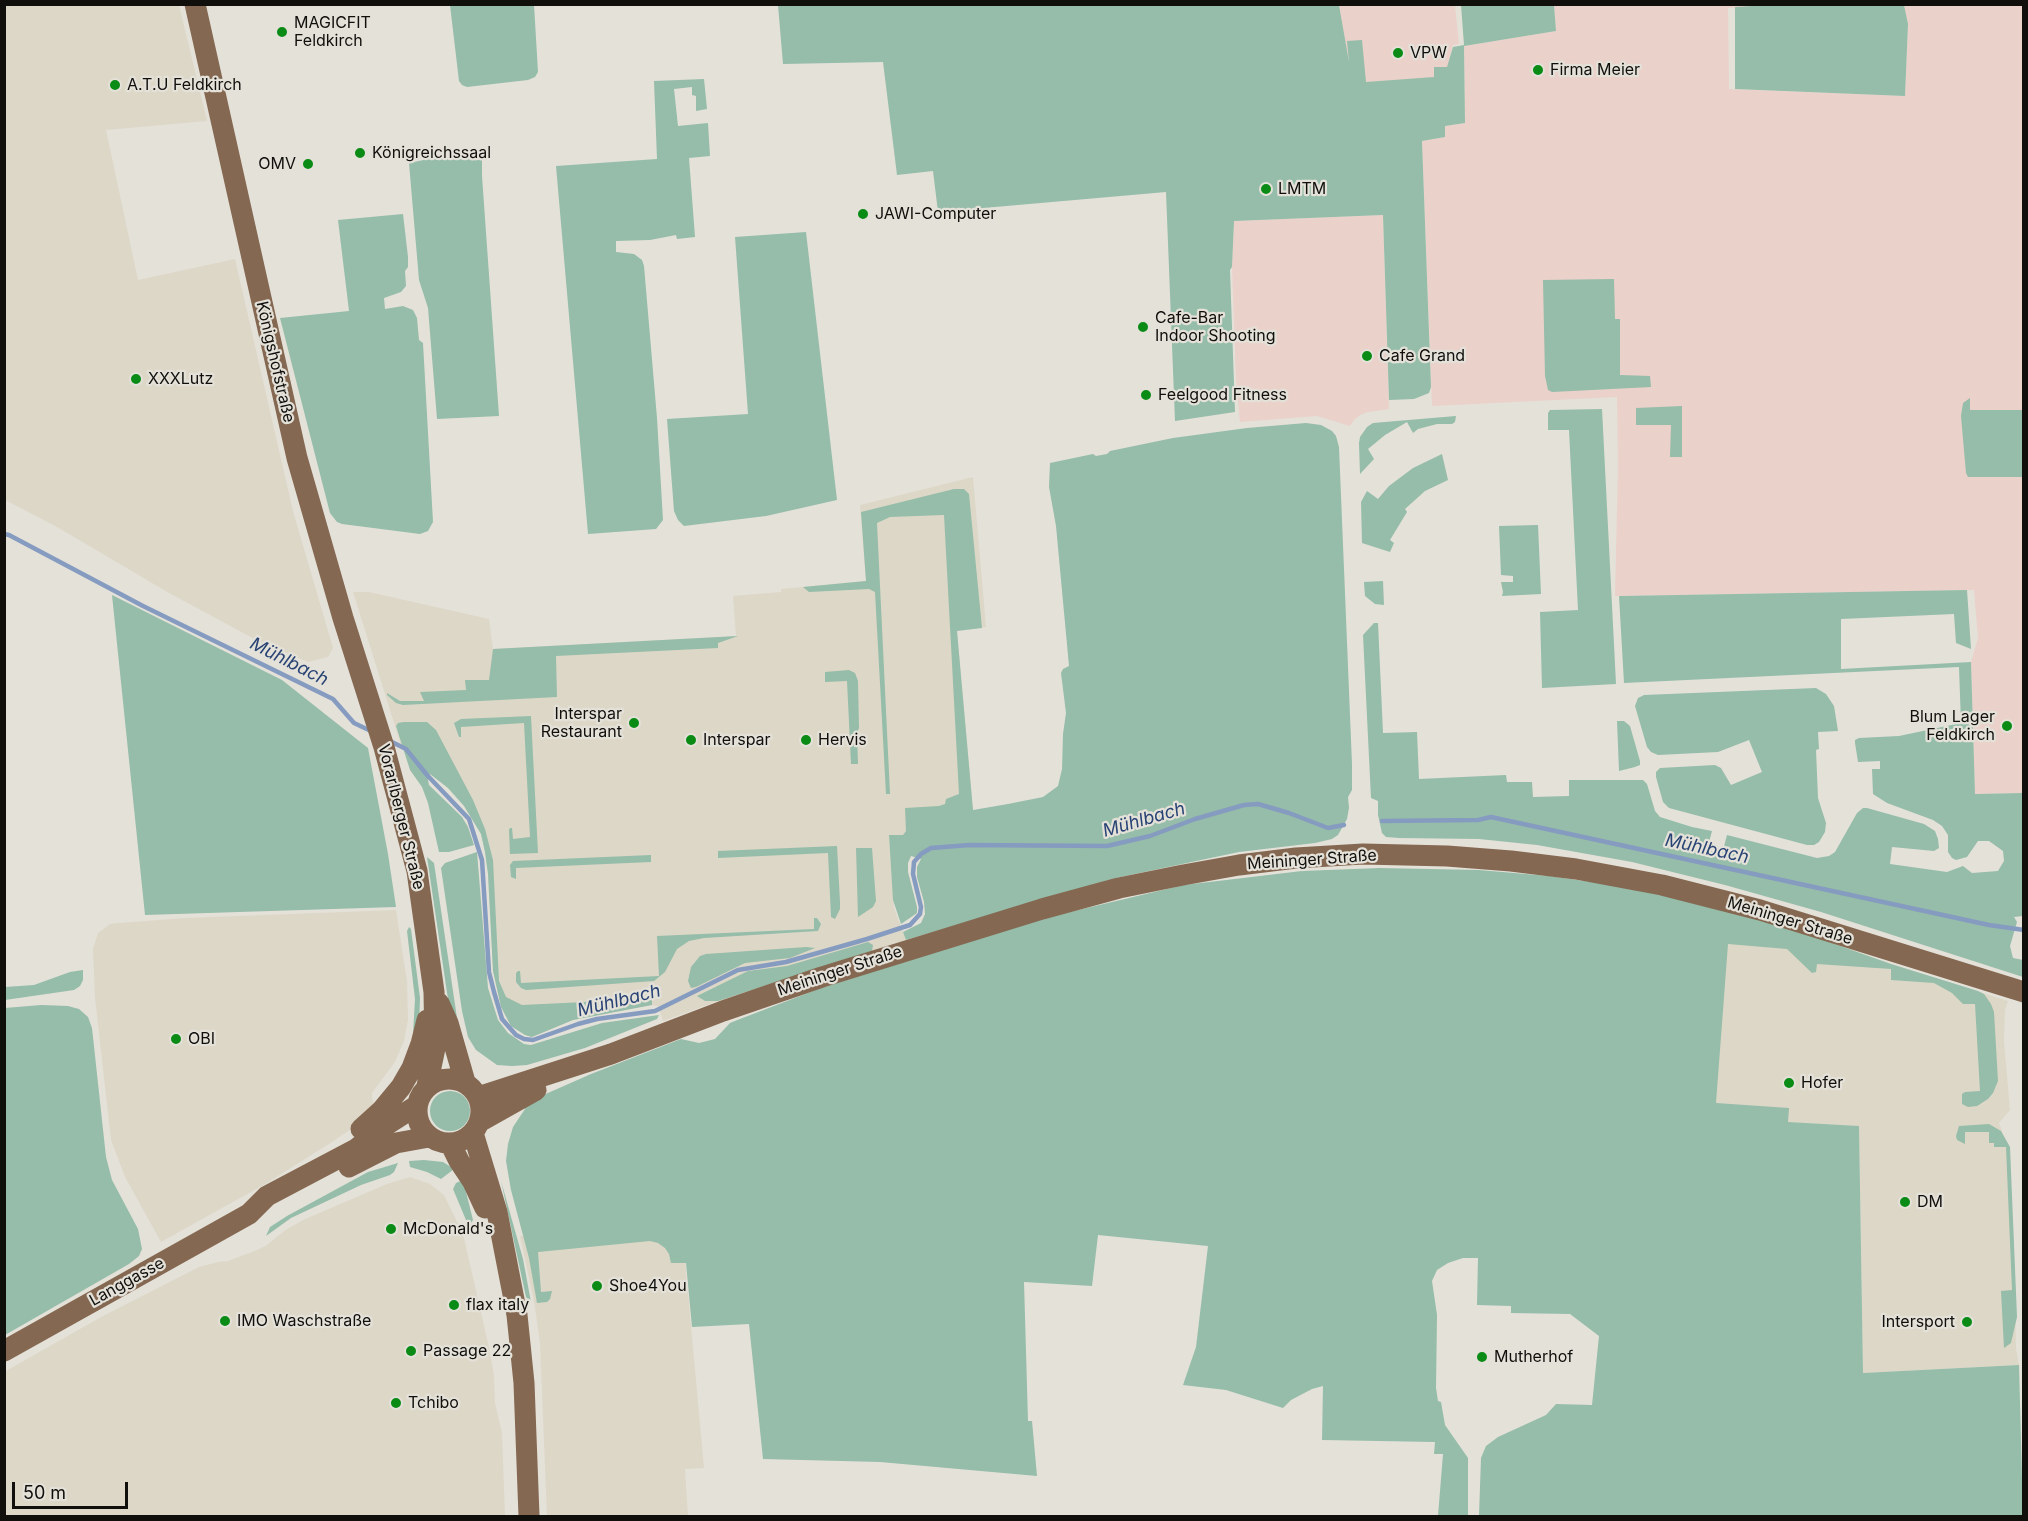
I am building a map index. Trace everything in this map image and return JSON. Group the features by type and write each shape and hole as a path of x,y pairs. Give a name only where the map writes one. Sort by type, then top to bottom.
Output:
{"main road":[{"name":"Königshofstraße","path":"195,4 297,458 335,592 375,718"},
{"name":"Vorarlberger Straße","path":"375,718 417,871 434,995 435,1048 427,1086 416,1106 418,1123 459,1161 478,1193 507,1261"},
{"name":"Meininger Straße","path":"471,1088 583,1063 822,977 1022,915 1119,888 1239,865 1296,858 1363,854 1447,856 1576,869 1662,885 1760,910 2024,992"},
{"name":"Vorarlberger Straße","path":"434,995 448,1023 471,1088 482,1109 476,1127 497,1212 521,1345 529,1516"},
{"path":"314,1171 330,1152 353,1136 382,1110 401,1087 422,1044 434,995"},
{"name":"Meininger Straße","path":"476,1127 501,1109 611,1054"},
{"path":"427,1086 436,1081 456,1079 471,1088"},
{"name":"Langgasse","path":"4,1351 249,1214 267,1196 356,1149 416,1106"},
{"path":"497,1212 497,1194 489,1143 493,1125 501,1109"},
{"path":"439,1141 462,1140 476,1127"},
{"name":"Langgasse","path":"249,1214 271,1210 396,1143 439,1141"}],"shaded area":[{"path":"4,5 179,5 207,121 106,130 138,280 235,259 293,511 333,648 328,657 308,662 262,643 5,500"},
{"path":"1339,5 1455,5 1459,44 1453,45 1442,88 1354,95"},
{"path":"1554,5 1786,5 1728,8 1729,89 1905,96 1908,24 1904,5 2023,5 2023,793 1975,794 1971,662 1978,638 1974,590 1615,596 1617,397 1432,406 1422,141 1444,137 1444,126 1465,123 1464,46 1556,31"},
{"path":"1383,215 1389,409 1360,415 1350,426 1317,416 1240,422 1236,380 1232,267 1234,221"},
{"path":"973,477 986,627 957,631 973,810 906,831 903,835 889,836 894,908 906,940 732,996 663,1021 658,1006 652,1005 573,1020 532,1037 511,1026 501,1007 493,971 488,874 481,834 464,806 448,788 430,774 426,763 401,745 353,592 369,592 489,619 493,649 736,636 733,596 866,581 860,505"},
{"path":"1681,898 1798,931 1891,964 2008,1001 2005,1010 2004,1041 2010,1110 1999,1123 2009,1151 2016,1348 2019,1365 1863,1373 1859,1126 1646,1115"},
{"path":"396,910 407,981 408,1020 404,1041 395,1062 372,1093 375,1106 351,1129 332,1142 267,1183 161,1242 125,1177 111,1140 95,998 93,949 98,933 110,924 119,923 185,918"},
{"path":"410,1177 430,1184 444,1195 463,1234 494,1375 495,1403 502,1433 505,1516 5,1516 4,1372 103,1316 199,1267 228,1261 257,1250 303,1220 387,1184"},
{"path":"564,1233 683,1238 704,1468 685,1469 688,1516 547,1516 540,1343 534,1301 520,1236"}],"green space":[{"path":"1786,4 1904,5 1908,24 1905,96 1735,89 1735,7"},
{"path":"450,5 534,5 538,72 535,77 528,80 467,87 462,85 459,81"},
{"path":"778,5 1339,5 1349,62 1347,41 1362,40 1366,82 1434,77 1434,67 1447,67 1453,47 1464,45 1461,5 1554,5 1556,31 1464,46 1465,123 1445,126 1445,137 1422,141 1431,387 1429,393 1414,399 1389,400 1383,215 1234,221 1230,270 1235,412 1175,421 1166,192 938,212 933,171 897,175 883,62 783,64"},
{"path":"704,79 707,109 696,111 696,96 692,95 692,87 674,89 678,126 708,123 710,156 689,158 695,237 677,239 676,235 650,240 616,241 616,252 634,254 642,260 644,266 663,520 656,529 588,534 556,166 657,159 654,81"},
{"path":"482,148 499,416 437,419 428,308 419,280 409,163"},
{"path":"403,214 408,257 408,267 405,271 406,286 401,292 384,298 385,309 403,306 413,310 417,318 419,340 423,343 433,522 428,531 420,534 342,524 337,522 330,513 280,318 349,311 338,220"},
{"path":"806,232 837,500 766,516 684,526 674,511 667,419 748,414 735,237"},
{"path":"1614,279 1615,319 1620,319 1620,375 1650,376 1651,387 1552,392 1548,390 1545,376 1543,280"},
{"path":"1970,398 1970,410 2023,410 2023,477 1968,477 1961,416 1963,403"},
{"path":"1682,406 1682,457 1670,457 1671,425 1636,425 1636,408"},
{"path":"1602,409 1616,684 1542,688 1540,612 1578,610 1569,430 1548,430 1548,413 1550,410"},
{"path":"1456,416 1452,424 1437,424 1418,429 1413,433 1407,422 1385,435 1368,449 1374,459 1360,474 1360,437 1373,423"},
{"path":"1306,423 1321,425 1332,431 1339,447 1352,790 1348,797 1347,819 1338,835 1332,839 1315,843 1239,852 1116,878 906,940 903,932 921,923 925,914 917,877 917,867 921,859 911,856 908,863 917,913 901,924 893,900 889,835 903,835 906,831 905,808 939,806 945,804 946,799 959,794 944,515 890,517 877,523 890,794 886,794 875,592 869,589 809,592 803,587 866,581 861,512 954,489 964,489 969,494 982,628 957,631 973,810 1043,797 1058,786 1062,769 1066,713 1061,673 1069,666 1056,526 1049,487 1050,463 1093,454 1096,456 1107,454 1110,451 1173,438"},
{"path":"1442,454 1448,480 1425,491 1405,509 1407,512 1390,540 1394,543 1390,552 1362,543 1361,502 1367,491 1378,499 1389,486 1413,468"},
{"path":"1538,525 1541,594 1502,596 1501,582 1513,582 1513,576 1501,575 1499,526"},
{"path":"1383,581 1384,605 1375,604 1365,596 1364,582"},
{"path":"1967,590 1971,649 1956,643 1954,614 1841,619 1841,669 1971,662 1975,794 2023,793 2023,916 2014,917 2017,922 2010,946 2013,958 2023,960 2023,977 1821,912 1632,862 1537,845 1479,839 1386,837 1382,833 1378,801 1371,798 1363,635 1374,623 1378,623 1383,733 1417,732 1419,779 1506,775 1507,782 1532,782 1533,797 1569,796 1569,780 1643,780 1647,784 1655,811 1660,817 1712,831 1707,850 1722,854 1727,835 1817,858 1829,856 1835,852 1857,813 1867,808 1924,824 1935,831 1939,848 1934,851 1892,847 1890,864 1947,872 1963,866 1972,873 1998,871 2004,861 2003,851 1989,841 1978,841 1967,857 1956,860 1952,858 1948,852 1948,835 1942,826 1933,820 1887,803 1873,794 1872,769 1880,769 1880,761 1858,762 1855,740 1859,738 1899,736 1961,723 1959,667 1624,683 1619,596"},
{"path":"112,595 282,680 368,748 396,907 145,915"},
{"path":"738,636 718,643 718,648 556,656 557,697 403,705 396,703 387,695 387,693 400,701 424,701 420,692 466,690 465,680 489,680 493,649"},
{"path":"849,670 855,673 858,681 858,764 851,764 847,681 825,682 825,672"},
{"path":"1816,688 1826,694 1834,706 1838,731 1818,732 1819,749 1816,750 1818,798 1826,823 1825,832 1819,842 1807,845 1669,808 1663,802 1656,777 1656,772 1660,768 1715,765 1721,768 1731,785 1762,772 1749,740 1718,752 1658,755 1651,752 1647,747 1635,706 1638,698 1644,695"},
{"path":"531,716 538,853 510,854 510,828 512,828 513,839 530,837 524,723 461,727 461,737 459,737 454,723 461,719"},
{"path":"1617,721 1624,721 1630,726 1640,761 1640,765 1619,771"},
{"path":"404,722 427,722 436,730 473,800 485,829 493,860 499,981 506,997 522,1005 648,999 652,1000 652,1005 573,1020 532,1037 511,1026 501,1007 493,971 488,874 481,834 464,806 448,788 430,774 429,785 462,817 474,845 449,852 439,852 428,803 422,787 410,770 396,726"},
{"path":"837,846 840,909 835,919 831,917 828,853 718,858 718,851"},
{"path":"856,848 872,848 876,901 873,907 858,917"},
{"path":"477,852 488,988 498,1020 508,1033 524,1044 531,1045 602,1023 659,1015 657,1019 585,1048 527,1065 497,1065 476,1050 468,1037 462,1011 441,868 445,863"},
{"path":"651,855 651,862 516,868 516,879 511,877 510,865 513,861"},
{"path":"427,857 434,863 457,1018 462,1036 449,1006"},
{"path":"1380,868 1479,870 1549,876 1681,898 1798,931 1984,994 1994,1012 1998,1081 1988,1099 1977,1106 1968,1107 1962,1104 1962,1094 1980,1091 1975,1004 1963,1004 1952,993 1934,983 1891,980 1891,969 1817,964 1816,972 1812,973 1787,949 1728,944 1716,1103 1789,1108 1788,1122 1859,1126 1863,1373 2019,1365 2023,1516 1479,1516 1481,1458 1486,1446 1498,1437 1546,1415 1556,1404 1592,1405 1599,1336 1570,1314 1511,1313 1511,1306 1477,1305 1478,1258 1463,1258 1448,1263 1437,1270 1432,1281 1437,1315 1436,1388 1445,1425 1468,1458 1468,1516 1438,1516 1443,1454 1434,1454 1435,1442 1322,1440 1323,1386 1291,1400 1283,1408 1226,1390 1183,1385 1196,1347 1208,1246 1098,1235 1092,1286 1024,1282 1028,1421 1032,1421 1037,1476 880,1462 763,1459 749,1324 692,1327 686,1263 671,1263 669,1254 658,1243 650,1241 538,1252 541,1292 552,1291 547,1302 537,1303 506,1161 513,1127 525,1109 523,1104 591,1074 681,1039 699,1043 715,1039 730,1023 821,988 1040,919 1184,885 1302,871"},
{"path":"814,918 817,918 821,924 818,931 704,938 689,941 677,949 665,972 654,981 526,990 516,982 518,971 520,971 521,983 659,976 657,936 814,929"},
{"path":"409,927 420,998 419,1028 413,1034 415,999 407,931"},
{"path":"868,942 873,945 872,951 718,1001 705,1001 697,996 748,971 787,966"},
{"path":"815,948 790,958 745,963 696,987 691,988 688,981 691,967 700,956 706,954"},
{"path":"83,970 83,980 74,990 5,1000 5,987 34,985 70,972"},
{"path":"41,1005 68,1006 79,1009 88,1017 92,1028 106,1157 112,1180 138,1229 142,1249 139,1256 129,1264 5,1335 5,1008"},
{"path":"450,1091 458,1092 464,1097 469,1103 469,1119 464,1125 458,1130 450,1131 442,1130 436,1125 431,1119 430,1111 431,1103 436,1097 442,1092"},
{"path":"1989,1124 2001,1131 2010,1147 2017,1317 2011,1343 2004,1348 2001,1291 2012,1290 2006,1147 1994,1147 1994,1143 1989,1143 1989,1132 1965,1132 1965,1144 1957,1140 1956,1136 1959,1126"},
{"path":"409,1161 443,1162 454,1169 441,1179 410,1167"},
{"path":"398,1163 390,1175 361,1185 291,1218 266,1236 270,1227 287,1216 368,1172"},
{"path":"463,1180 473,1220 471,1223 466,1220 453,1189 456,1183"},
{"path":"501,1181 523,1259 531,1302 526,1297"}],"waterway":[{"name":"Mühlbach","path":"4,534 143,606 333,699 354,723 373,732"},
{"name":"Mühlbach","path":"388,740 406,749 469,819 482,860 489,972 494,992 502,1019 516,1035 533,1040 597,1019 655,1011 738,970 786,962 910,925 920,914 921,907 913,874 914,862 931,848 969,845 1107,846 1150,836 1195,819 1244,805 1258,804 1328,828 1344,825"},
{"name":"Mühlbach","path":"1382,821 1478,820 1491,817 1989,925 2024,930"}],"place":[{"name":"MAGICFIT Feldkirch","path":"282,32"},
{"name":"VPW","path":"1398,53"},
{"name":"Firma Meier","path":"1538,70"},
{"name":"A.T.U Feldkirch","path":"115,85"},
{"name":"Königreichssaal","path":"360,153"},
{"name":"OMV","path":"308,164"},
{"name":"LMTM","path":"1266,189"},
{"name":"JAWI-Computer","path":"863,214"},
{"name":"Cafe-Bar Indoor Shooting","path":"1143,327"},
{"name":"Cafe Grand","path":"1367,356"},
{"name":"XXXLutz","path":"136,379"},
{"name":"Feelgood Fitness","path":"1146,395"},
{"name":"Interspar Restaurant","path":"634,723"},
{"name":"Blum Lager Feldkirch","path":"2007,726"},
{"name":"Interspar","path":"691,740"},
{"name":"Hervis","path":"806,740"},
{"name":"OBI","path":"176,1039"},
{"name":"Hofer","path":"1789,1083"},
{"name":"DM","path":"1905,1202"},
{"name":"McDonald's","path":"391,1229"},
{"name":"Shoe4You","path":"597,1286"},
{"name":"flax italy","path":"454,1305"},
{"name":"IMO Waschstraße","path":"225,1321"},
{"name":"Intersport","path":"1967,1322"},
{"name":"Passage 22","path":"411,1351"},
{"name":"Mutherhof","path":"1482,1357"},
{"name":"Tchibo","path":"396,1403"}]}
